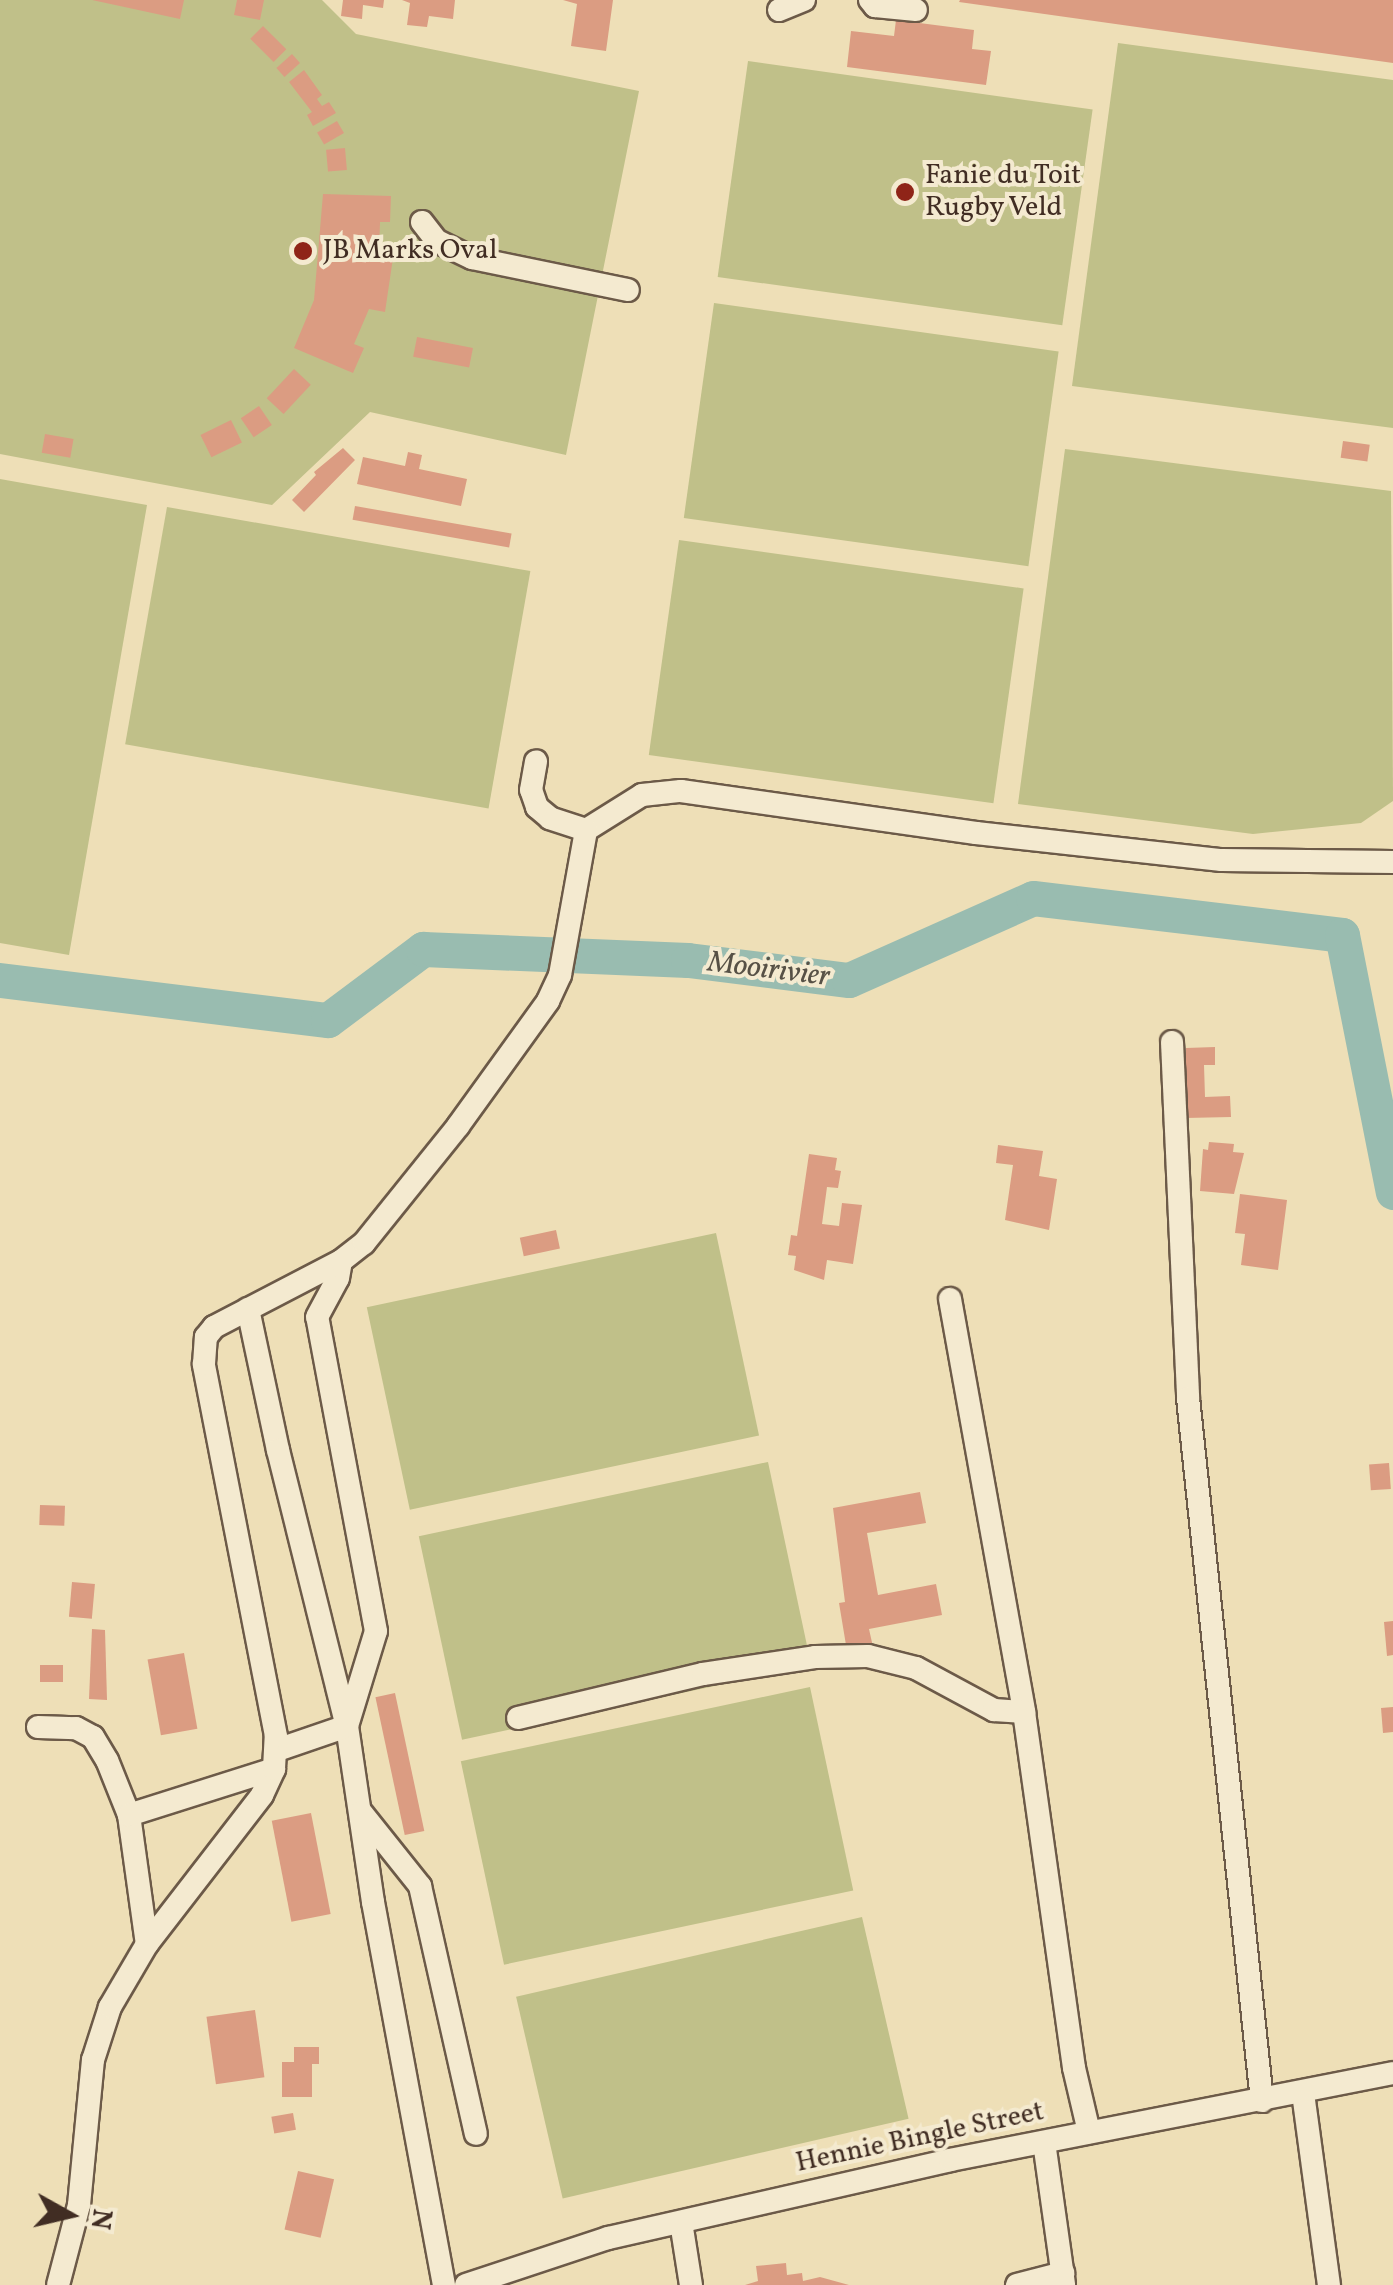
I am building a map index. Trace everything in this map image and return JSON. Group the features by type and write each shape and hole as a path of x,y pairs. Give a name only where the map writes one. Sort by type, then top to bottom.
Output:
{"street":[{"path":"779,10 804,0"},
{"path":"870,0 875,6 916,10"},
{"path":"422,222 437,241 472,258 628,290"},
{"path":"536,761 532,790 538,806 550,818 586,830"},
{"path":"58,2285 80,2205 93,2060 110,2007 147,1944 262,1796 276,1759 204,1364 206,1338 214,1327 341,1261 392,1211 458,1126 548,1001 560,975 586,830 642,794 680,791 976,833 1222,860 1393,862"},
{"path":"1172,1042 1188,1398 1262,2101"},
{"path":"129,1815 276,1759 348,1726 376,1631 317,1317 338,1278 341,1261"},
{"path":"950,1298 1024,1712 1074,2068 1089,2132"},
{"path":"248,1308 278,1450 348,1726 373,1902 444,2285"},
{"path":"518,1718 703,1674 814,1657 868,1656 916,1668 994,1710 1024,1712"},
{"path":"38,1727 76,1728 93,1738 108,1760 129,1815 147,1944"},
{"path":"361,1812 420,1886 476,2134"},
{"name":"Hennie Bingle Street","path":"466,2285 608,2238 1089,2132 1304,2094 1393,2072"},
{"path":"1304,2094 1329,2285"},
{"path":"1016,2285 1063,2279 1044,2142"},
{"path":"681,2222 691,2285"}],"green space":[{"name":"JB Marks Oval","path":"0,0 322,0 356,34 639,91 566,455 370,412 272,505 0,454"},
{"path":"1118,43 1393,80 1393,428 1072,386"},
{"name":"Fanie du Toit Rugby Veld","path":"748,61 1093,109 1062,325 718,277"},
{"path":"714,303 1059,351 1028,566 684,518"},
{"path":"1065,449 1391,491 1393,801 1361,823 1253,834 1018,804"},
{"path":"0,479 147,505 69,955 0,943"},
{"path":"167,507 530,571 489,808 125,744"},
{"path":"679,540 1024,588 993,803 649,755"},
{"path":"716,1233 759,1435 410,1510 367,1307"},
{"path":"768,1462 811,1665 462,1740 419,1536"},
{"path":"810,1687 853,1890 504,1965 461,1761"},
{"path":"862,1917 909,2119 563,2199 516,1997"}],"building":[{"path":"92,0 184,0 180,19"},
{"path":"237,0 264,0 260,20 234,15"},
{"path":"343,0 384,0 383,8 363,5 362,19 341,16"},
{"path":"402,0 455,0 453,19 429,16 427,27 407,25 410,3"},
{"path":"563,0 613,0 606,51 571,46 577,4"},
{"path":"1393,0 1393,63 959,2"},
{"path":"896,20 974,30 972,49 991,51 986,85 847,67 851,31 894,36"},
{"path":"263,26 286,49 274,62 250,39"},
{"path":"292,54 300,63 284,77 276,68"},
{"path":"304,70 322,95 317,99 322,106 329,102 336,113 313,126 307,115 312,112 289,82"},
{"path":"337,121 344,133 324,145 317,132"},
{"path":"345,148 347,170 328,172 326,150"},
{"path":"323,194 391,196 390,222 380,222 379,255 393,258 385,312 369,309 354,344 364,348 353,373 294,348 314,300"},
{"path":"417,337 473,348 469,368 413,357"},
{"path":"294,369 311,385 284,414 267,398"},
{"path":"259,406 272,425 254,437 241,418"},
{"path":"231,420 242,442 211,457 200,435"},
{"path":"45,434 74,439 70,458 42,453"},
{"path":"1343,441 1370,445 1367,462 1341,458"},
{"path":"343,448 355,460 304,512 292,500 316,475 314,472"},
{"path":"408,452 422,455 419,469 467,479 461,506 357,484 363,457 405,466"},
{"path":"355,506 512,534 509,547 353,520"},
{"path":"1215,1047 1215,1065 1204,1065 1205,1097 1230,1096 1231,1117 1185,1118 1186,1048"},
{"path":"1209,1142 1234,1144 1233,1152 1244,1153 1234,1194 1200,1191 1203,1149 1208,1150"},
{"path":"998,1145 1043,1151 1039,1176 1057,1179 1049,1230 1005,1220 1013,1165 996,1163"},
{"path":"809,1154 837,1158 835,1170 841,1171 838,1188 827,1187 822,1224 839,1226 842,1203 862,1205 853,1264 827,1260 824,1280 794,1270 796,1256 788,1255 791,1235 797,1236"},
{"path":"1240,1194 1287,1200 1278,1270 1241,1265 1245,1234 1235,1233"},
{"path":"556,1230 560,1249 524,1256 520,1238"},
{"path":"1389,1463 1391,1489 1371,1490 1369,1464"},
{"path":"920,1492 926,1523 867,1533 878,1595 936,1584 942,1615 869,1629 873,1647 847,1651 839,1603 845,1602 833,1508"},
{"path":"40,1505 65,1506 64,1526 39,1525"},
{"path":"72,1582 95,1584 92,1619 69,1617"},
{"path":"1393,1621 1393,1655 1387,1656 1384,1622"},
{"path":"92,1629 105,1630 107,1700 89,1699"},
{"path":"184,1653 197,1729 161,1735 148,1659"},
{"path":"40,1665 63,1665 63,1682 40,1682"},
{"path":"395,1693 424,1831 405,1835 375,1697"},
{"path":"1393,1707 1393,1732 1383,1733 1381,1708"},
{"path":"311,1813 331,1914 291,1922 272,1821"},
{"path":"255,2010 264,2077 216,2084 206,2017"},
{"path":"294,2047 319,2047 319,2064 312,2064 312,2097 282,2097 282,2062 294,2062"},
{"path":"293,2113 296,2130 274,2134 271,2117"},
{"path":"298,2171 334,2179 321,2238 285,2229"},
{"path":"786,2263 787,2275 802,2273 803,2281 820,2277 849,2285 745,2285 758,2281 756,2266"}],"waterway":[{"name":"Mooirivier","path":"0,980 328,1020 423,949 688,960 849,980 1033,898 1342,935 1393,1192"}],"place":[{"name":"Fanie du Toit Rugby Veld","path":"905,192"},
{"name":"JB Marks Oval","path":"303,251"}]}
